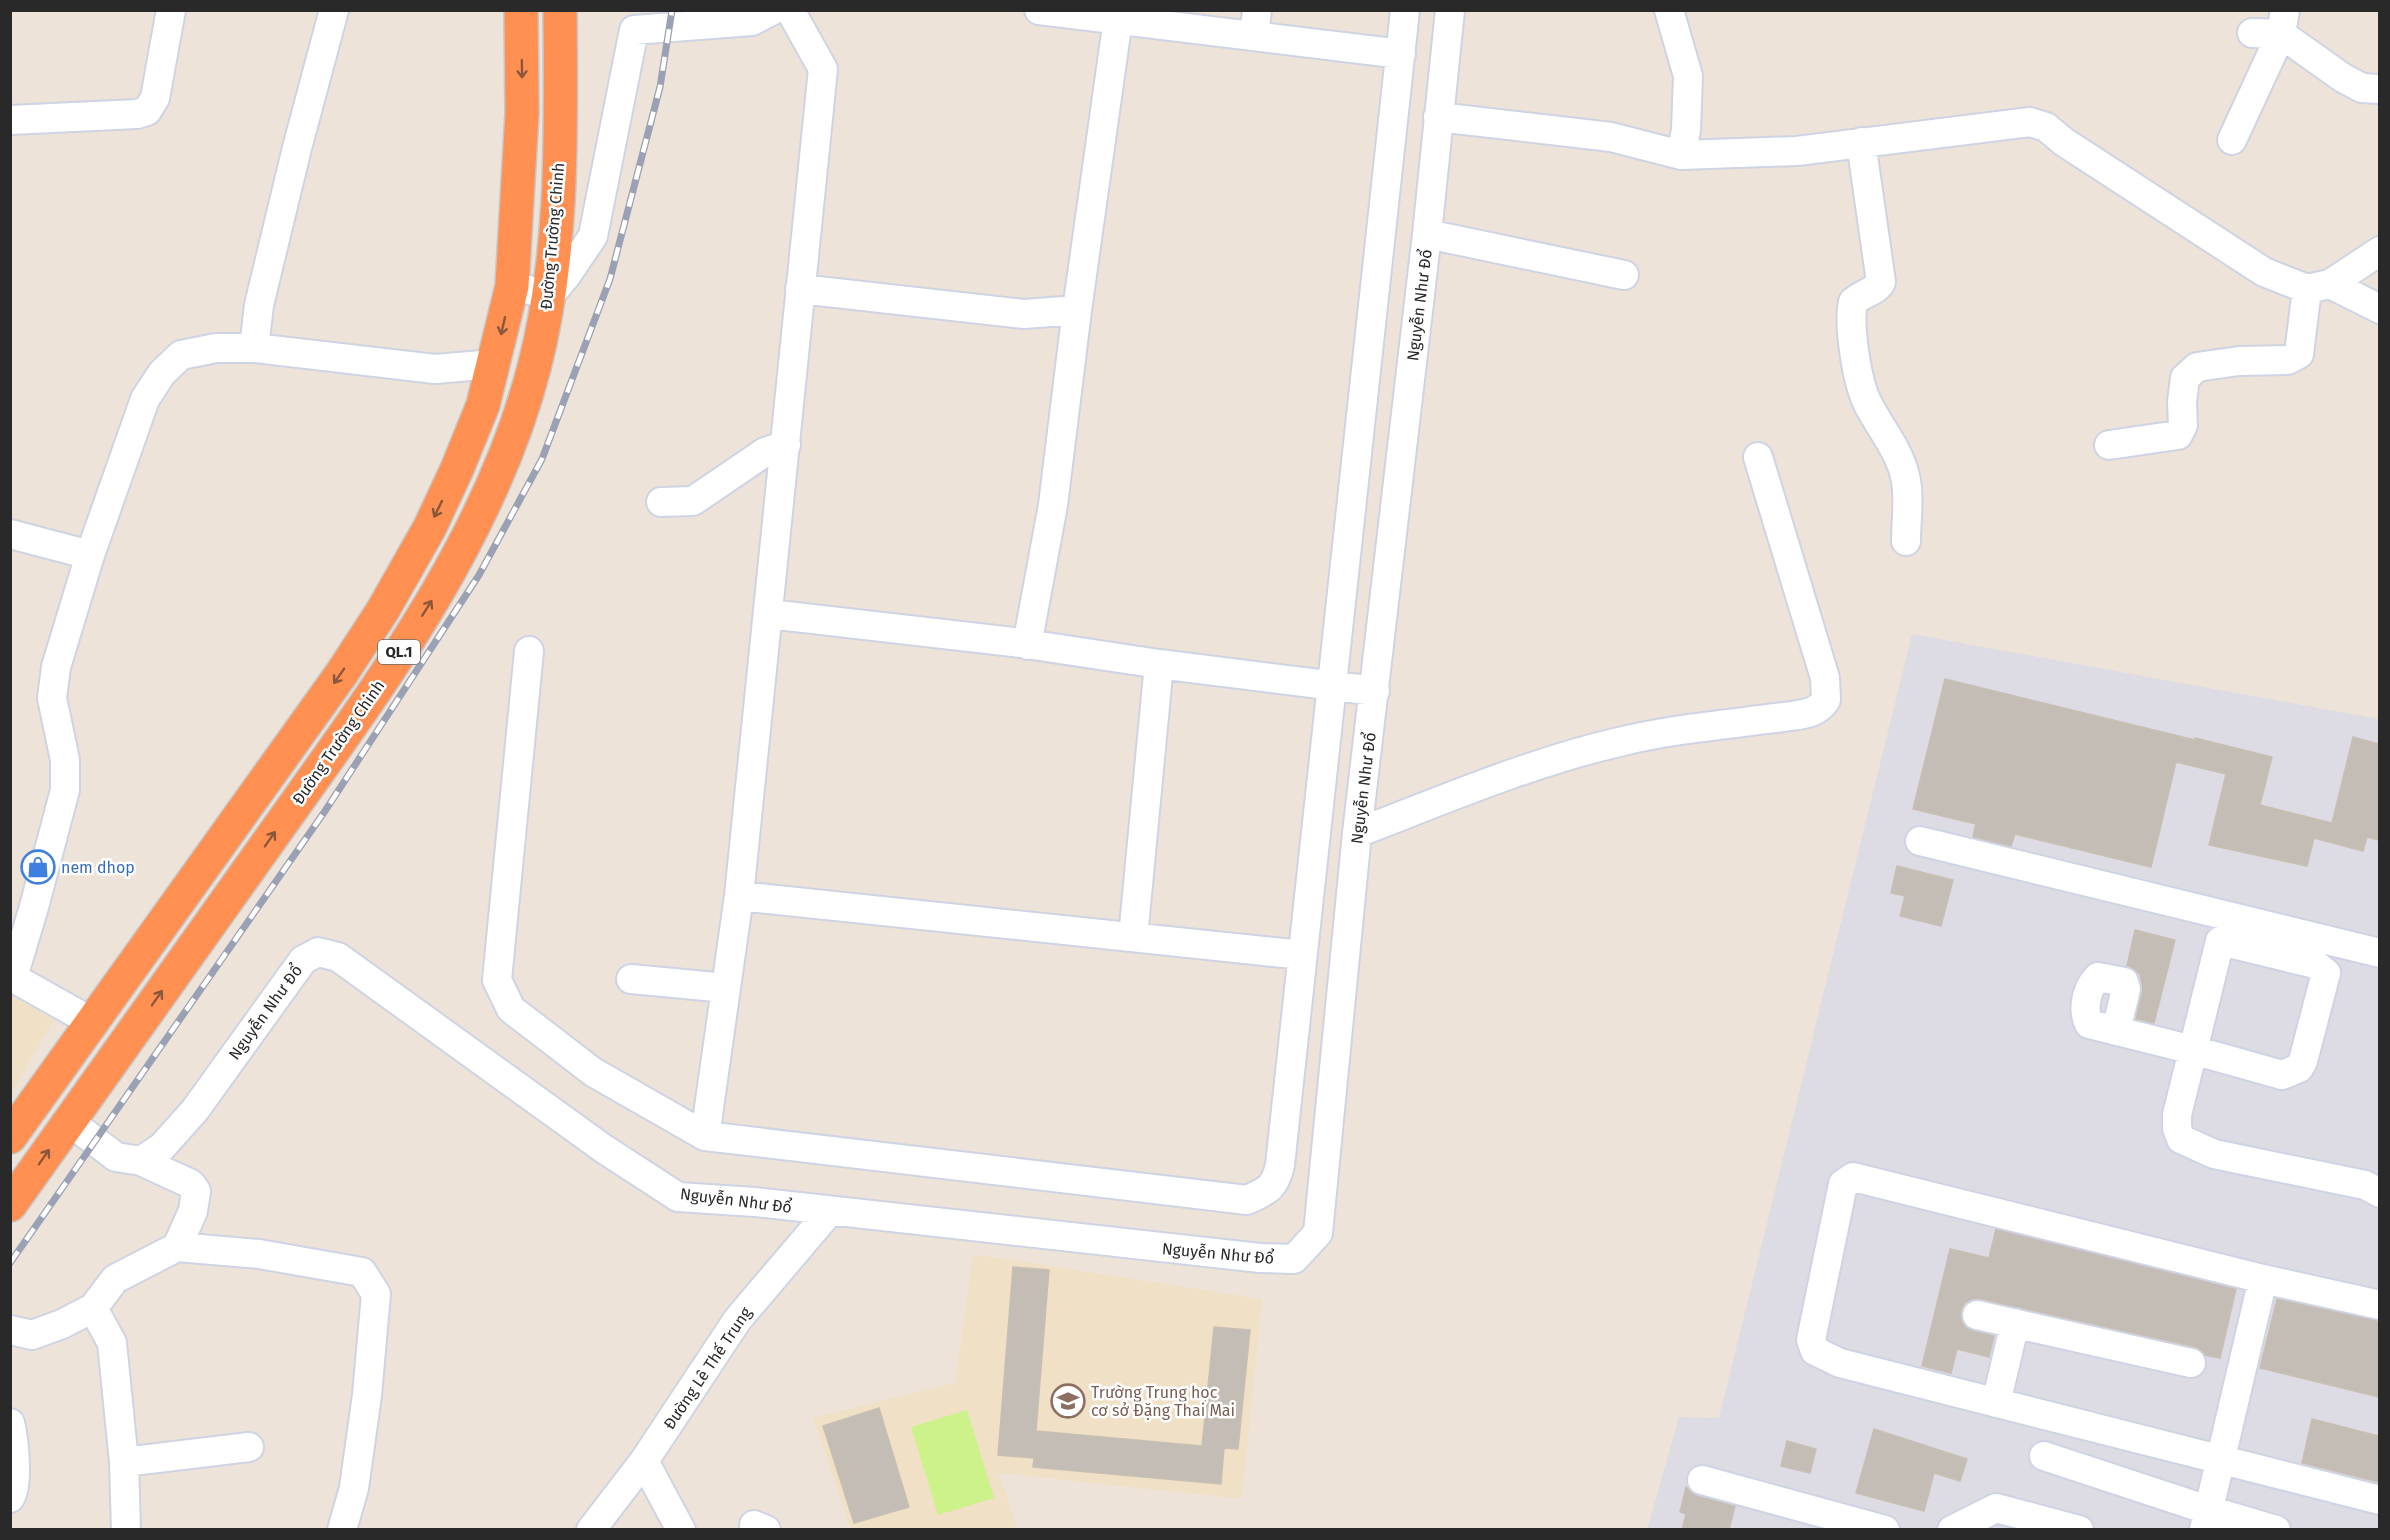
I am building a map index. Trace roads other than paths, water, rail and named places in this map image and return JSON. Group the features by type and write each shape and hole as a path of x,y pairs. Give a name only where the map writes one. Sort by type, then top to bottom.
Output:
{"highway":[{"name":"QL.1","path":"10,1137 342,673 383,610 430,527 457,469 483,405 512,286 522,113 521,10"},
{"name":"Đường Trường Chinh","path":"10,1205 376,688 448,574 486,501 515,432 534,367 550,295 558,180 560,10"}],"street":[{"path":"10,120 137,114 147,111 155,98 171,10"},
{"path":"254,348 262,294 297,148 334,10"},
{"path":"512,286 550,295 593,236 633,20 752,21 773,10"},
{"path":"705,1136 739,896 823,69 790,10"},
{"path":"1039,10 1118,19 1256,23 1401,54"},
{"path":"529,651 497,980 511,1009 593,1072 705,1136 1247,1200 1266,1192 1277,1180 1405,10"},
{"name":"Nguyễn Như Đổ","path":"141,1161 162,1147 195,1110 303,960 318,952 338,957 603,1149 678,1197 755,1202 1260,1258 1294,1259 1318,1233 1357,834 1427,234 1450,10"},
{"path":"1669,10 1688,76 1686,130 1681,155"},
{"path":"1026,645 1053,505 1077,310 1118,19"},
{"path":"2252,33 2283,22"},
{"path":"2283,22 2343,78 2361,88 2379,89"},
{"path":"2232,140 2283,22"},
{"path":"1438,117 1611,137 1681,155 1797,151 2030,122 2046,127 2064,142 2264,272 2319,286 2379,309"},
{"path":"1861,142 1881,282 1876,288 1860,295 1854,302 1853,349 1863,394 1897,454 1905,477 1906,541"},
{"path":"1427,234 1624,275"},
{"path":"2109,445 2178,435 2183,425 2182,402 2185,378 2197,367 2239,361 2288,360 2299,354 2319,286 2379,251"},
{"path":"800,289 1024,314 1077,310"},
{"path":"92,1022 12,976 34,907 65,790 65,760 52,698 56,667 90,555 145,399 162,373 182,355 216,348 254,348 435,369 494,364"},
{"path":"662,502 693,501 765,452 786,445"},
{"path":"1357,834 1460,793 1578,752 1663,733 1791,717 1811,713 1820,708 1826,700 1825,678 1758,457"},
{"path":"10,534 90,555"},
{"path":"769,614 1013,642 1159,664 1375,691"},
{"path":"1133,937 1159,664"},
{"path":"1920,841 2379,953"},
{"path":"739,896 1302,955"},
{"path":"2116,1031 2193,1050 2282,1075 2299,1068 2303,1061 2326,974 2316,964 2220,941 2193,1050 2177,1115 2177,1128 2181,1140 2214,1154 2365,1185 2379,1192"},
{"path":"632,979 726,988"},
{"path":"70,1122 116,1157 141,1161 191,1184 196,1191 193,1211 177,1247"},
{"path":"2379,1305 2263,1279 1853,1177 1843,1184 1811,1340 1815,1351 1840,1363 2379,1500"},
{"name":"Đường Lê Thế Trung","path":"591,1530 644,1461 738,1318 830,1212"},
{"path":"10,1330 32,1335 62,1324 93,1308 116,1279 177,1247 259,1254 363,1272 376,1294 367,1395 354,1488 342,1530"},
{"path":"2206,1520 2263,1279"},
{"path":"93,1308 112,1343 124,1462 126,1530"},
{"path":"1977,1315 2191,1363"},
{"path":"1996,1403 2015,1323"},
{"path":"10,1423 14,1465 14,1492 10,1498"},
{"path":"124,1462 249,1447"},
{"path":"2044,1456 2206,1520 2276,1530"},
{"path":"644,1461 681,1530"},
{"path":"1702,1480 1885,1530"},
{"path":"1952,1530 1996,1508 2079,1530"}],"railway":[{"path":"10,1263 325,811 479,575 542,459 610,279 660,87 672,10"}],"place":[{"name":"nem dhop","path":"38,867"},
{"name":"Trường Trung học cơ sở Đặng Thai Mai","path":"1068,1401"}]}
